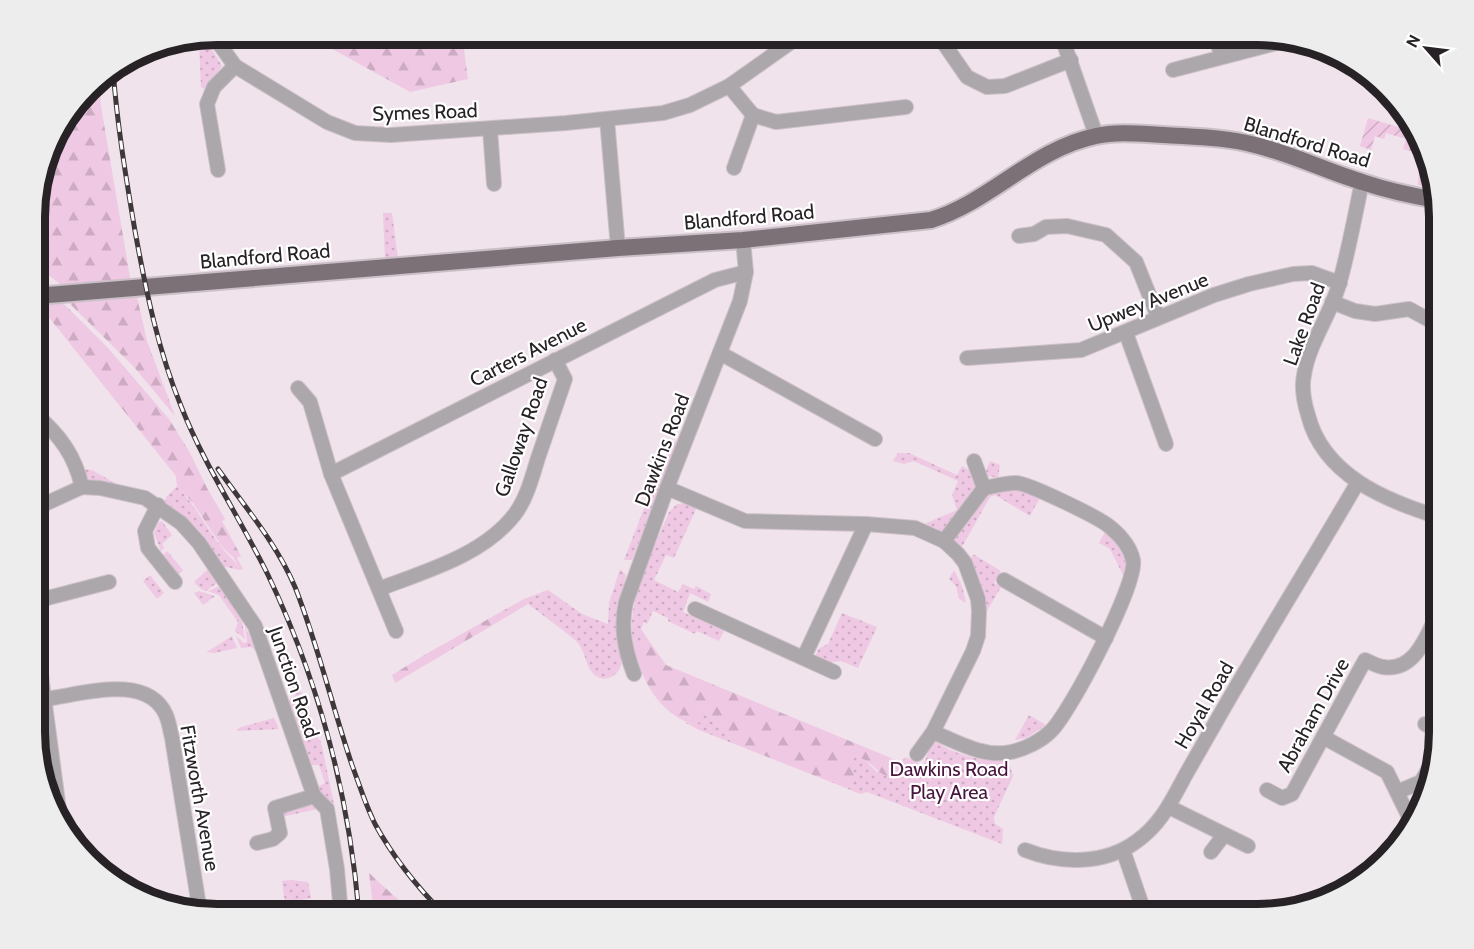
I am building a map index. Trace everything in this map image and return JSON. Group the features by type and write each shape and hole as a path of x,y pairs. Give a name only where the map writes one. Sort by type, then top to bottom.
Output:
{"main road":[{"name":"Blandford Road","path":"45,295 618,248 743,240 931,220 948,214 973,200 1034,160 1096,135 1136,134 1230,140 1284,154 1362,182 1428,198"}],"street":[{"name":"Symes Road","path":"220,45 235,66 327,122 355,133 391,135 490,129 663,113 690,105 729,86 786,45"},
{"path":"947,45 967,77 987,87 1005,86 1071,60"},
{"path":"1065,45 1096,135"},
{"path":"1218,45 1222,56"},
{"path":"1173,70 1264,45"},
{"path":"218,170 207,104 214,87 235,66"},
{"path":"729,86 753,115 776,122 906,106"},
{"path":"734,168 753,115"},
{"path":"607,119 618,248"},
{"name":"Symes Road","path":"490,129 494,183"},
{"name":"Lake Road","path":"1362,182 1340,283 1304,374 1303,397 1310,423 1323,450 1339,466 1358,482 1398,504 1429,514"},
{"path":"1019,236 1034,234 1046,227 1067,226 1106,235 1136,262 1158,317"},
{"path":"1034,234 1038,248"},
{"name":"Dawkins Road","path":"634,674 624,636 624,611 667,488 740,301 746,272 743,240"},
{"name":"Carters Avenue","path":"331,474 715,280 746,272"},
{"name":"Upwey Avenue","path":"967,358 1081,350 1214,295 1293,274 1312,273 1340,283"},
{"path":"1332,302 1355,311 1375,314 1409,309 1429,320"},
{"path":"1126,333 1167,443"},
{"path":"720,353 875,440"},
{"name":"Galloway Road","path":"379,589 451,561 477,547 504,526 516,512 527,493 565,380 555,360"},
{"path":"298,388 312,406 331,474 396,631"},
{"path":"45,424 71,453 82,487 45,504"},
{"path":"974,461 984,488"},
{"path":"933,732 987,753 1011,752 1030,746 1052,731 1063,716 1106,638 1129,587 1134,562 1126,542 1109,525 1018,482 984,488 944,541"},
{"name":"Hoyal Road","path":"1025,850 1042,857 1067,861 1095,858 1123,850 1138,841 1155,825 1169,807 1221,714 1358,482"},
{"name":"Junction Road","path":"82,487 136,494 158,505 181,523 199,543 255,627 315,796 327,809 340,904"},
{"path":"667,488 745,520 915,528 944,541 965,563 978,599 979,624 973,651 933,732 917,754"},
{"path":"158,505 145,531 148,548 175,582"},
{"path":"804,657 866,524"},
{"path":"1004,580 1106,638"},
{"path":"45,599 109,582"},
{"path":"694,609 834,672"},
{"name":"Abraham Drive","path":"1267,790 1282,798 1292,794 1365,660 1383,667 1403,665 1416,656 1429,630"},
{"name":"Fitzworth Avenue","path":"45,699 120,688 140,692 162,708 172,738 199,903"},
{"path":"1425,724 1429,726"},
{"path":"1323,737 1387,772 1408,814"},
{"path":"1397,792 1422,781"},
{"path":"257,843 273,839 280,833 275,808 315,796"},
{"path":"1169,807 1248,846"},
{"path":"1211,852 1224,835"},
{"path":"1123,850 1142,904"}],"green space":[{"path":"209,45 222,66 204,89 201,87 199,46"},
{"path":"325,45 463,45 468,79 410,92"},
{"path":"100,91 131,283 67,289 45,273 46,194 54,162 63,141 74,121"},
{"path":"1368,118 1405,129 1415,148 1414,152 1403,149 1406,139 1386,133 1384,139 1375,136 1371,150 1360,146"},
{"path":"1420,162 1427,187 1418,185"},
{"path":"383,213 392,213 398,259 385,259"},
{"path":"137,297 147,341 175,416 133,366 68,302"},
{"path":"62,302 108,348 169,419 189,451 225,519 222,521 241,556 237,558 243,569 240,570 193,503 177,486 176,476 45,312 45,304"},
{"path":"680,435 684,437 635,556 632,560 624,560 664,457"},
{"path":"898,453 909,453 957,475 962,466 980,476 984,488 1018,482 1043,492 1030,516 995,495 990,497 958,554 915,528 957,510 952,495 958,481 914,461 904,464 893,461"},
{"path":"990,461 1000,465 998,478 988,476 986,471"},
{"path":"86,469 120,486 89,481 84,471"},
{"path":"177,486 240,570 221,566 165,504 166,497"},
{"path":"685,503 697,507 674,558 666,555 654,580 678,592 683,584 694,589 696,586 711,594 708,602 690,593 683,612 724,631 719,641 697,631 695,634 653,611 647,624 644,622 641,629 649,641 633,645 633,610 648,560 669,512 677,504"},
{"path":"162,521 172,535 162,544 164,548 161,551 154,533 158,523"},
{"path":"1109,525 1126,542 1129,587 1110,549 1099,543"},
{"path":"167,551 183,570 178,575 162,556"},
{"path":"973,554 1001,571 994,583 1001,587 987,611 981,583 971,558"},
{"path":"208,569 217,583 206,591 194,582"},
{"path":"620,569 626,575 618,614 622,661 619,670 613,676 605,679 592,673 576,641 524,599 548,590 582,614 608,624 609,603"},
{"path":"954,570 962,586 966,603 959,599 956,586 949,579"},
{"path":"150,575 164,593 157,599 143,581"},
{"path":"220,586 242,621 245,639 235,631 238,622 219,595 208,591"},
{"path":"199,591 215,596 203,605 194,593"},
{"path":"524,599 528,604 395,683 392,675"},
{"path":"842,613 877,627 858,668 841,661 825,663 816,655 818,649 828,644"},
{"path":"245,626 257,652 251,647 241,648 236,636 244,643 247,642"},
{"path":"232,636 237,648 214,653 207,652"},
{"path":"649,641 666,665 908,765 909,779 892,779 862,758 855,756 850,765 854,774 851,786 846,788 732,743 726,732 703,708 699,711 700,722 694,725 681,720 670,712 653,693 636,658 633,645"},
{"path":"284,647 299,688 308,705 316,735 321,742 335,809 330,801 322,797 319,786 325,783 319,765 310,765 287,701 295,696 280,648"},
{"path":"702,707 726,732 732,743 684,722 694,725"},
{"path":"1029,715 1046,725 1026,738 1015,740"},
{"path":"274,718 279,729 237,731 241,727"},
{"name":"Dawkins Road Play Area","path":"936,742 970,757 989,760 1008,759 1013,776 994,817 995,824 1003,829 1002,844 867,792 860,794 846,788 851,786 850,765 855,756 862,757 877,772 908,765 901,763 905,757 923,765 931,746"},
{"path":"312,802 318,809 281,817 282,811"},
{"path":"369,873 403,904 373,904"},
{"path":"282,881 308,882 311,898 285,903"}],"railway":[{"path":"114,80 119,130 135,231 159,342 190,428 268,575 303,657 340,783 358,904"},
{"path":"218,469 270,541 288,571 311,631 352,765 375,824 406,872 434,904"}]}
